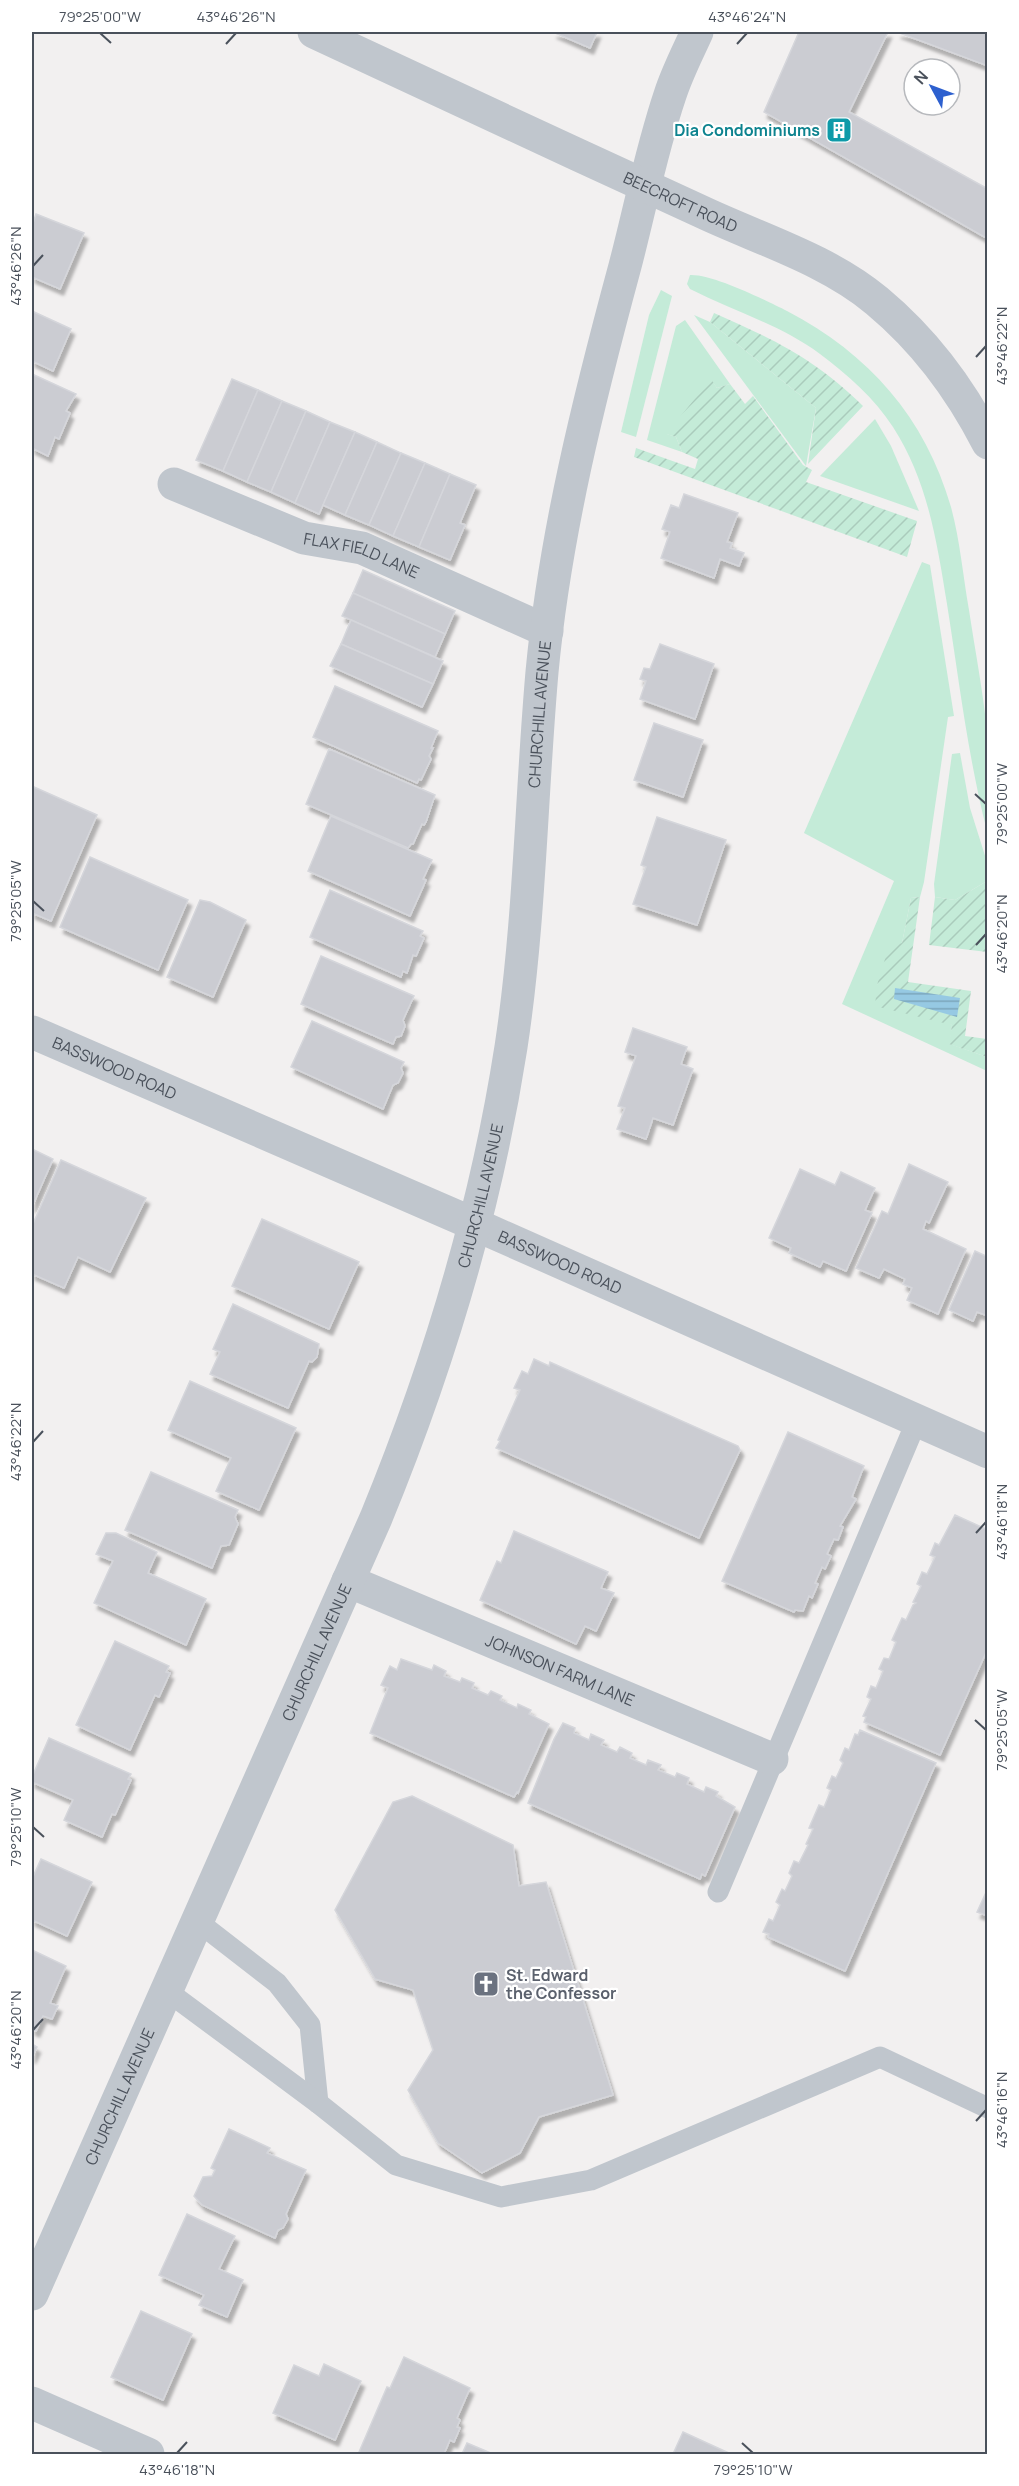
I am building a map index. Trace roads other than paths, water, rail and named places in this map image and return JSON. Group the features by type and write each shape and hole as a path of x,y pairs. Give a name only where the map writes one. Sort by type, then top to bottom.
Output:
{"street":[{"name":"BEECROFT ROAD","path":"314,32 820,266 860,288 894,316 940,364 959,390 987,443"},
{"name":"CHURCHILL AVENUE","path":"32,2294 399,1461 458,1287 499,1111 519,983 547,631 554,571 568,498 602,352 670,93 697,32"},
{"name":"FLAX FIELD LANE","path":"174,484 304,538 362,548 547,631"},
{"name":"BASSWOOD ROAD","path":"32,1032 474,1224 987,1452"},
{"name":"JOHNSON FARM LANE","path":"348,1581 772,1759"},
{"path":"32,2403 148,2454"}],"lane":[{"path":"718,1892 772,1759 917,1420"},
{"path":"197,1921 277,1983 310,2025 318,2103"},
{"path":"167,1991 318,2103 396,2165 501,2197 591,2180 880,2057 987,2108"}],"water":[{"path":"895,988 960,998 957,1017 894,999"}],"place":[{"name":"Dia Condominiums","path":"839,130"},
{"name":"St. Edward the Confessor","path":"486,1984"}]}
